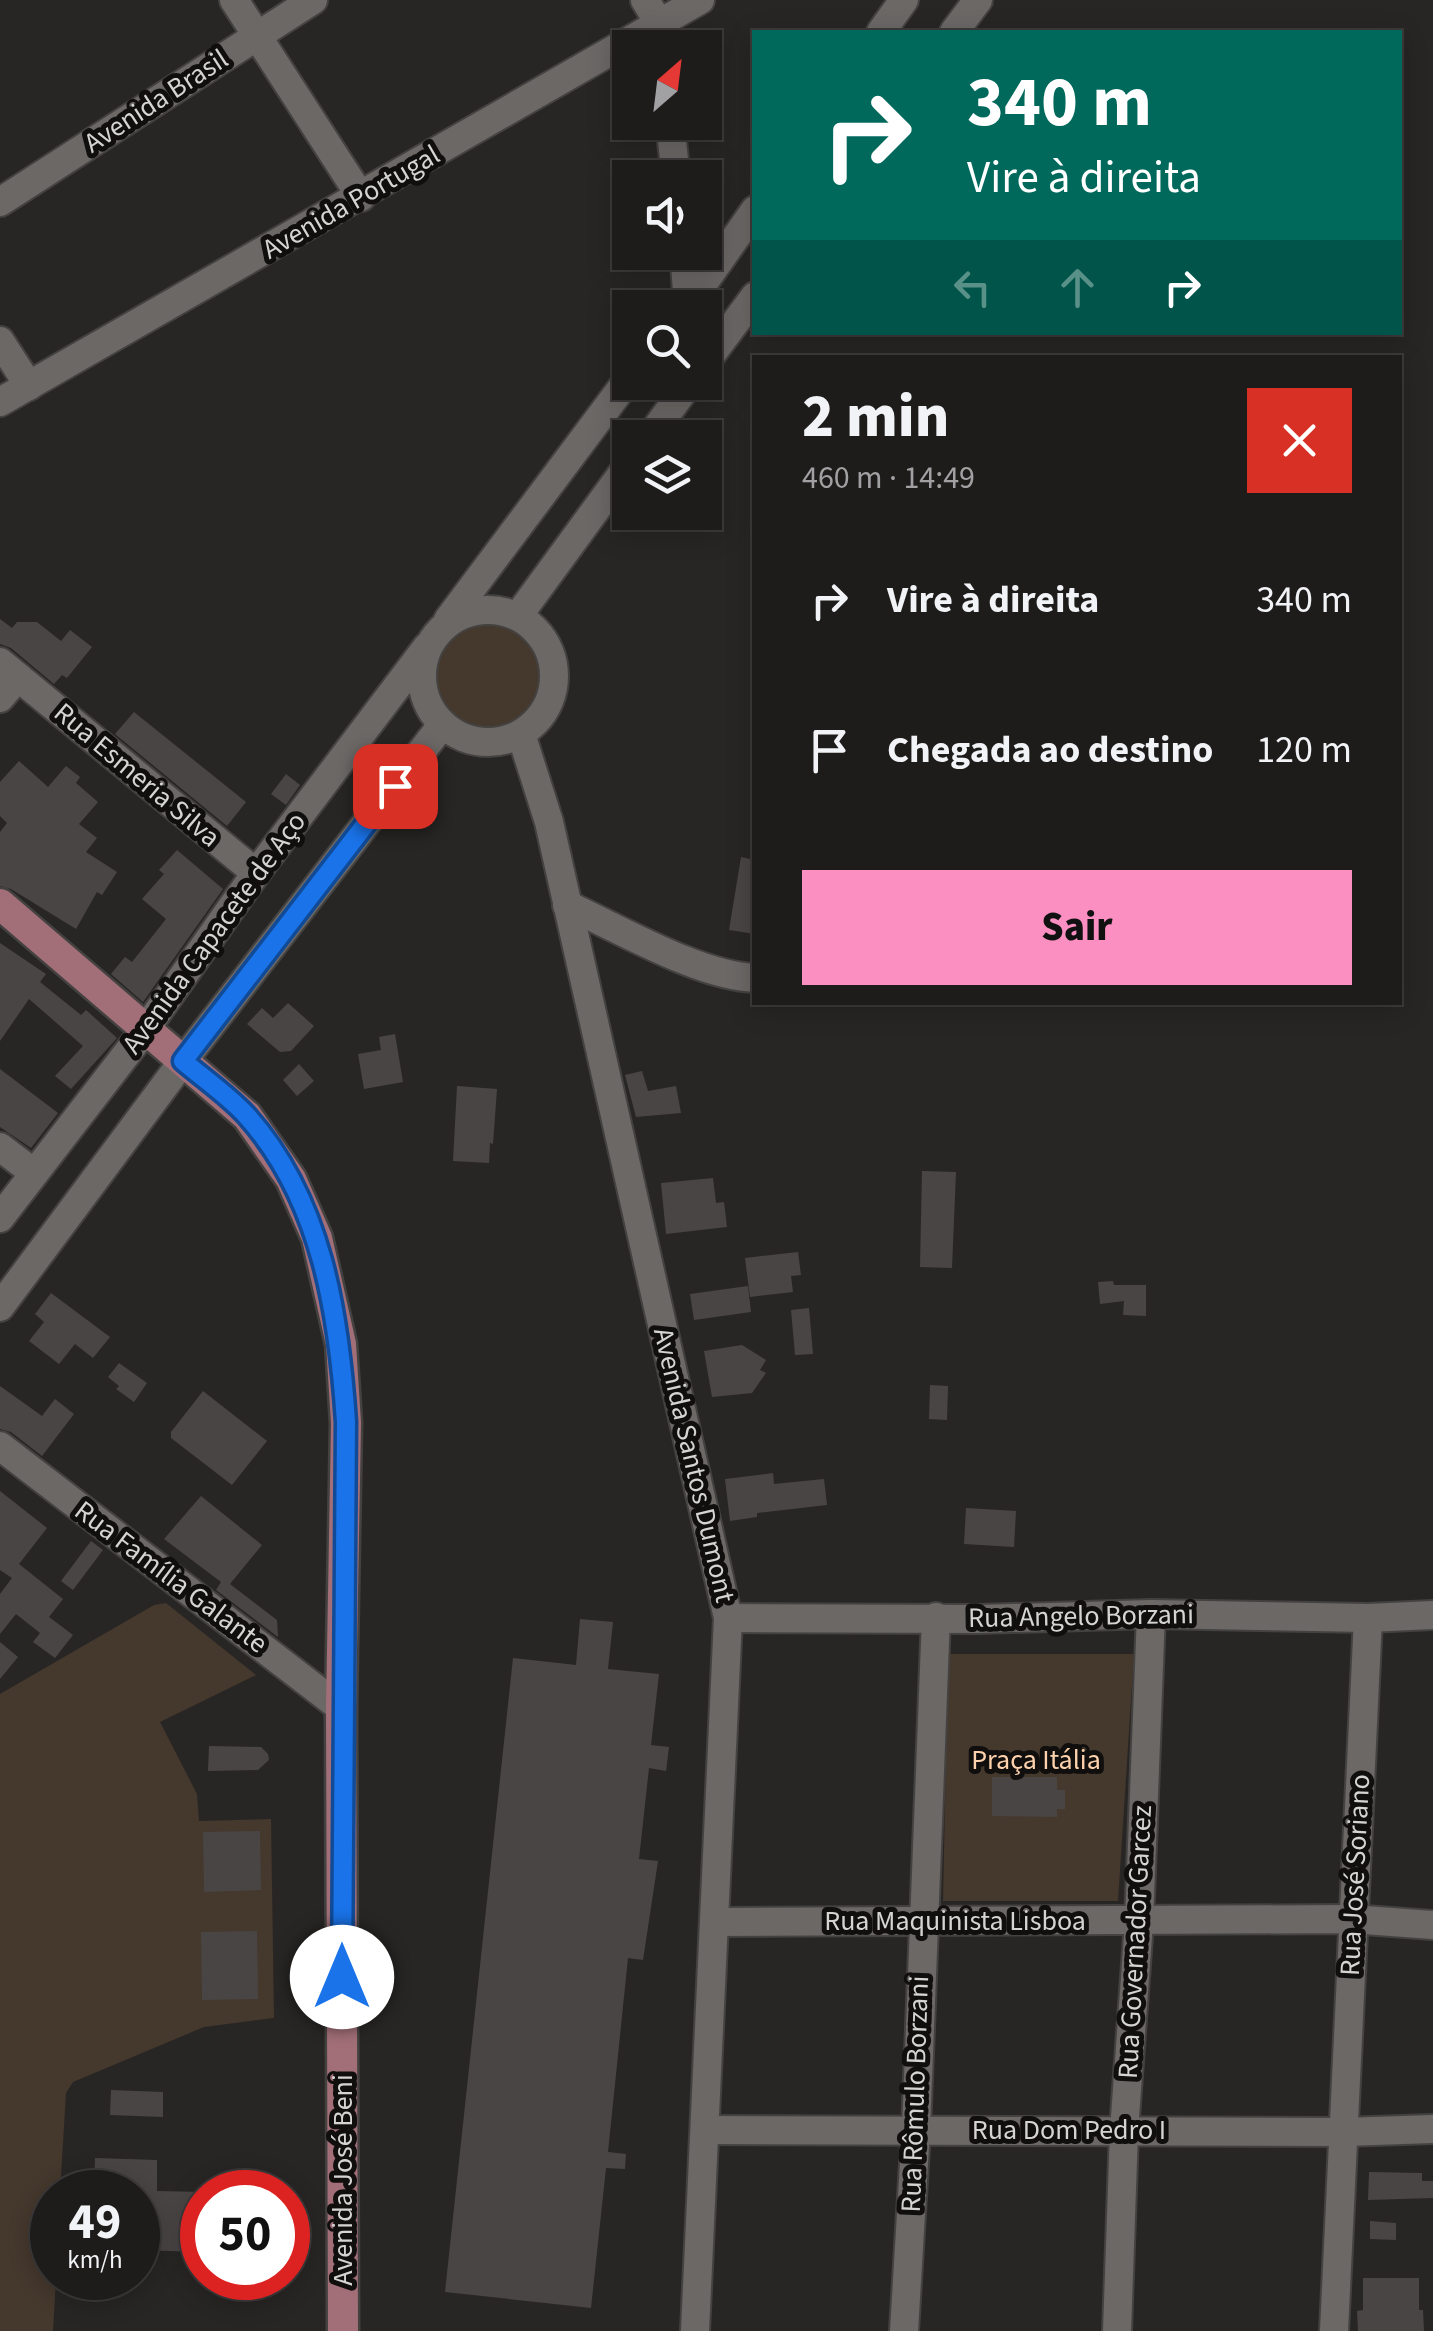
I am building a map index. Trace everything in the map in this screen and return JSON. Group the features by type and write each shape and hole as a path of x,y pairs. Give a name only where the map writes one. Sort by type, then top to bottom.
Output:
{"main road":[{"name":"Avenida José Beni","path":"0,904 247,1116 290,1179 318,1238 341,1344 346,1422 341,1708 343,2331"}],"street":[{"path":"234,0 361,197"},
{"name":"Avenida Brasil","path":"0,202 312,0"},
{"name":"Avenida Portugal","path":"0,402 700,0"},
{"path":"882,30 904,0"},
{"path":"956,30 978,0"},
{"path":"698,290 752,214"},
{"path":"722,340 752,300"},
{"path":"0,341 29,386"},
{"name":"Avenida Capacete de Aço","path":"0,1218 145,1030 256,873 613,400"},
{"path":"518,616 612,487"},
{"path":"500,610 518,616 546,644 554,664 548,704 537,722 501,742 480,742 460,736 442,724 429,708 422,688 421,667 436,636 461,614 500,610"},
{"name":"Rua Esmeria Silva","path":"6,679 256,873"},
{"name":"Avenida Capacete de Aço","path":"0,1307 442,724"},
{"name":"Avenida Santos Dumont","path":"520,734 548,822 568,905 728,1618 695,2331"},
{"path":"568,905 694,963 723,974 752,978"},
{"path":"0,1146 34,1173"},
{"name":"Rua Família Galante","path":"0,1446 341,1708"},
{"name":"Rua Governador Garcez","path":"1118,2331 1124,2130 1139,1922 1151,1614"},
{"name":"Rua Angelo Borzani","path":"728,1618 1433,1615"},
{"name":"Rua Rômulo Borzani","path":"904,2331 936,1617"},
{"name":"Rua José Soriano","path":"1334,2331 1368,1618"},
{"name":"Rua Maquinista Lisboa","path":"716,1922 1352,1920 1433,1925"},
{"name":"Rua Dom Pedro I","path":"705,2130 1433,2130"}],"green space":[{"path":"488,618 521,628 537,644 547,677 537,710 521,726 488,736 455,726 439,710 429,677 439,644 455,628"},
{"path":"166,1603 256,1675 160,1722 197,1794 199,1821 271,1819 274,2018 204,2027 73,2082 66,2093 61,2170 30,2170 30,2300 55,2300 53,2331 0,2331 0,1694 154,1605"},
{"name":"Praça Itália","path":"948,1654 1134,1654 1118,1901 943,1901"}],"building":[{"path":"0,619 12,628 17,622 37,622 61,641 70,630 92,647 67,678 62,675 54,684 11,648 0,644"},
{"path":"134,712 246,802 227,826 115,734"},
{"path":"19,761 48,787 66,766 80,777 76,783 98,802 79,824 97,838 86,852 117,872 102,895 97,892 76,929 0,886 0,832 7,823 0,816 0,782"},
{"path":"286,774 300,785 286,805 271,794"},
{"path":"177,850 223,889 143,1002 111,974 125,957 132,962 166,919 142,899 164,874 159,870"},
{"path":"741,857 752,859 752,934 729,930"},
{"path":"0,943 46,974 40,982 81,1015 86,1010 117,1038 71,1089 55,1076 83,1046 29,999 0,1041"},
{"path":"288,1003 314,1026 291,1051 280,1052 247,1024 262,1008 273,1018"},
{"path":"395,1034 403,1082 364,1089 358,1054 381,1050 379,1037"},
{"path":"299,1064 314,1081 297,1096 283,1080"},
{"path":"0,1069 58,1113 31,1148 0,1127"},
{"path":"642,1071 648,1091 676,1086 681,1113 636,1117 625,1075"},
{"path":"457,1086 497,1089 489,1163 453,1161"},
{"path":"922,1171 956,1172 952,1268 920,1267"},
{"path":"713,1178 716,1203 724,1202 727,1227 666,1234 661,1183"},
{"path":"798,1252 801,1275 791,1276 793,1292 750,1297 745,1258"},
{"path":"1113,1281 1114,1285 1146,1285 1146,1316 1123,1315 1124,1301 1100,1304 1098,1282"},
{"path":"748,1286 751,1312 694,1320 690,1294"},
{"path":"51,1293 110,1337 93,1358 75,1344 59,1364 29,1341 44,1322 35,1314"},
{"path":"809,1308 813,1354 795,1355 791,1310"},
{"path":"742,1345 766,1360 760,1370 766,1373 752,1393 712,1397 704,1351"},
{"path":"119,1363 147,1383 134,1402 116,1389 119,1386 108,1377"},
{"path":"930,1385 948,1386 947,1420 929,1419"},
{"path":"0,1386 42,1416 55,1399 74,1414 42,1456 11,1432 0,1429"},
{"path":"203,1391 267,1441 232,1485 171,1438 171,1432"},
{"path":"773,1473 774,1484 824,1479 827,1505 757,1513 757,1517 730,1521 725,1479"},
{"path":"0,1491 47,1528 19,1564 63,1599 49,1617 73,1635 55,1658 33,1642 40,1633 16,1614 0,1634 0,1594 12,1578 0,1570"},
{"path":"201,1496 262,1545 230,1584 277,1620 278,1637 216,1590 221,1582 164,1539"},
{"path":"966,1508 1016,1511 1014,1547 964,1544"},
{"path":"91,1541 103,1550 73,1590 61,1581"},
{"path":"580,1619 613,1622 608,1669 659,1674 651,1745 669,1747 666,1771 649,1768 639,1859 658,1861 643,1960 628,1958 608,2152 626,2154 625,2169 606,2168 591,2308 445,2292 513,1658 576,1665"},
{"path":"0,1642 18,1657 0,1679"},
{"path":"209,1746 261,1747 269,1760 258,1770 208,1771"},
{"path":"992,1777 1057,1777 1057,1790 1065,1790 1065,1809 1057,1809 1057,1817 992,1816"},
{"path":"260,1831 261,1890 204,1892 203,1832"},
{"path":"257,1931 258,1999 202,2000 201,1932"},
{"path":"111,2090 163,2092 163,2117 110,2115"},
{"path":"95,2158 157,2160 157,2170 95,2170"},
{"path":"1369,2172 1422,2173 1422,2181 1433,2181 1433,2198 1368,2200"},
{"path":"160,2191 180,2192 180,2251 160,2251"},
{"path":"1370,2221 1396,2223 1396,2240 1370,2239"},
{"path":"1363,2278 1419,2278 1419,2310 1423,2310 1424,2331 1358,2331 1357,2311 1363,2310"}],"route":[{"path":"342,1977 346,1422 341,1344 318,1238 290,1179 247,1116 183,1061 395,786"}]}
